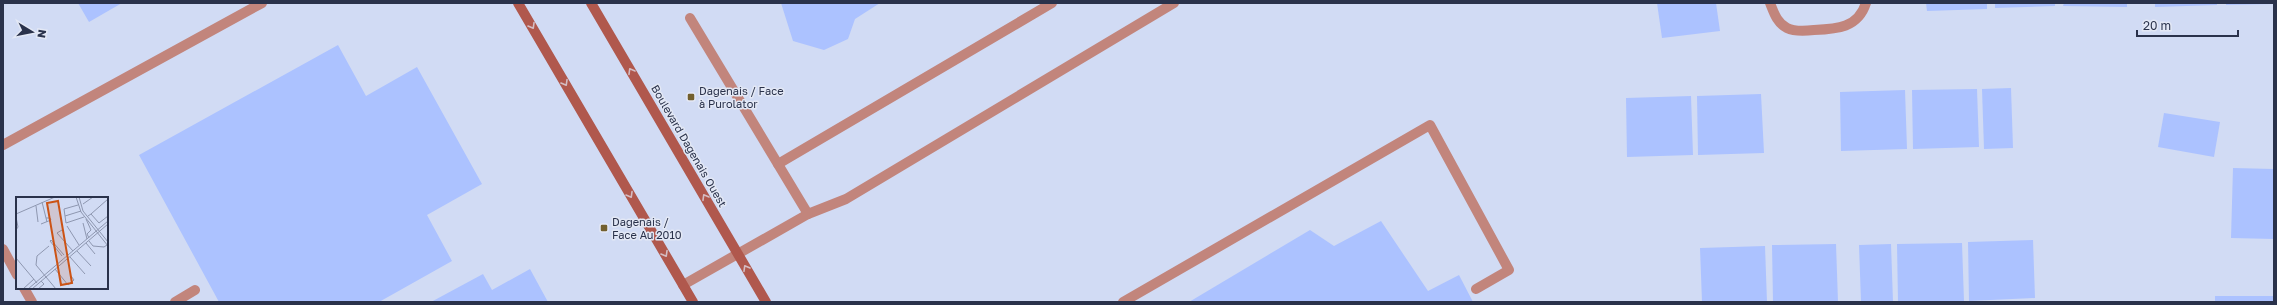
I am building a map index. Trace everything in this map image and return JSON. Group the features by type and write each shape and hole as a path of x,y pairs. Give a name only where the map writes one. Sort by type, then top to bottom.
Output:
{"main road":[{"path":"518,3 693,302"},
{"name":"Boulevard Dagenais Ouest","path":"591,3 766,302"}],"street":[{"path":"3,145 262,3"},
{"path":"778,164 1052,3"},
{"path":"683,285 808,214 846,199 1174,3"},
{"path":"1770,3 1774,15 1787,28 1808,31 1839,29 1848,26 1862,13 1866,3"},
{"path":"690,18 808,214"},
{"path":"1123,302 1430,125 1509,270 1476,289"},
{"path":"3,249 16,273"},
{"path":"25,289 32,302"},
{"path":"174,302 195,290"}],"building":[{"path":"78,3 122,3 89,22"},
{"path":"781,3 880,3 855,19 848,39 824,50 793,41"},
{"path":"1657,3 1716,3 1720,31 1662,38"},
{"path":"1926,3 1987,3 1987,9 1927,11"},
{"path":"1995,3 2055,3 2055,6 1995,8"},
{"path":"2064,3 2127,3 2127,7 2063,6"},
{"path":"2155,3 2217,3 2217,5 2155,7"},
{"path":"2226,3 2274,3 2274,4 2226,5"},
{"path":"338,45 366,96 417,67 482,184 427,215 452,261 379,302 219,302 139,155"},
{"path":"2011,88 2013,148 1984,149 1982,89"},
{"path":"1977,89 1979,147 1913,149 1912,90"},
{"path":"1905,90 1907,149 1841,151 1840,92"},
{"path":"1761,94 1764,153 1698,155 1697,96"},
{"path":"1691,96 1693,155 1627,157 1626,98"},
{"path":"2164,113 2220,122 2214,157 2158,147"},
{"path":"2233,168 2274,169 2274,239 2231,238"},
{"path":"1381,221 1428,291 1459,275 1473,302 1189,302 1310,230 1334,246"},
{"path":"2033,240 2035,298 1969,301 1968,242"},
{"path":"1962,243 1964,301 1898,302 1897,244"},
{"path":"1836,244 1838,302 1773,302 1772,245"},
{"path":"1891,244 1893,302 1861,302 1859,245"},
{"path":"1765,246 1767,302 1702,302 1700,248"},
{"path":"530,269 548,302 431,302 483,274 492,290"},
{"path":"2215,296 2274,296 2274,302 2215,302"}],"place":[{"name":"Dagenais / Face à Purolator","path":"691,97"},
{"name":"Dagenais / Face Au 2010","path":"604,228"}]}
